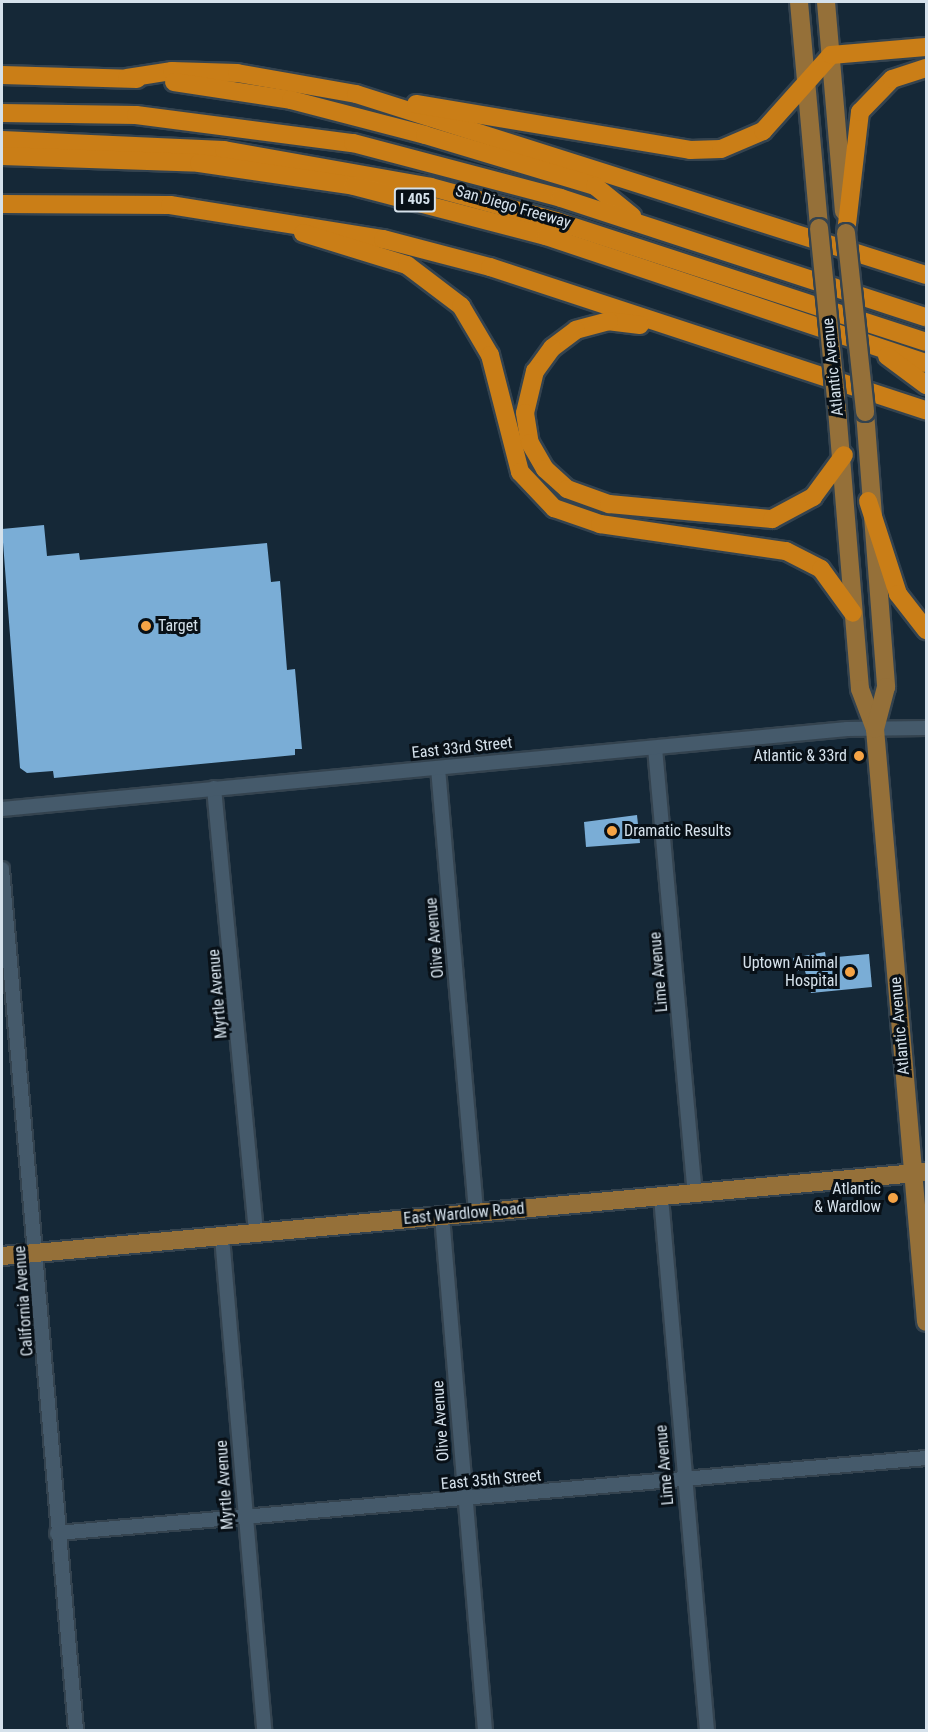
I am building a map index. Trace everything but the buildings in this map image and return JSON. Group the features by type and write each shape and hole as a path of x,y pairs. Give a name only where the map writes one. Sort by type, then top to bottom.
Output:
{"highway":[{"path":"399,106 431,103 705,151 737,146 763,131 806,79 831,55 927,47"},
{"path":"846,233 860,112 892,79 927,68"},
{"path":"127,78 172,71 237,73 307,82 399,106 927,275"},
{"path":"2,75 127,78 291,100 425,135 595,186 641,223"},
{"name":"San Diego Freeway","path":"2,113 136,115 297,133 561,198 927,317"},
{"path":"2,140 224,150 431,187 556,221 927,342"},
{"name":"San Diego Freeway","path":"2,156 199,163 354,186 546,236 878,349 927,363"},
{"path":"561,198 578,219 927,333"},
{"path":"2,204 118,203 236,213 435,251 927,410"},
{"path":"236,213 407,265 449,293 482,336 520,472 554,508 600,524 786,551 821,569 854,613"},
{"path":"712,340 609,321 565,337 535,371 527,398 530,443 545,469 591,500 757,520 802,506 843,455"},
{"path":"878,349 927,385"},
{"path":"868,501 898,594 927,630"}],"main road":[{"name":"Atlantic Avenue","path":"799,2 819,228 843,455 860,689 875,729 919,1173 927,1322"},
{"name":"Atlantic Avenue","path":"826,2 846,233 865,412 868,501 886,687 875,729"},
{"name":"East Wardlow Road","path":"2,1257 919,1173"}],"street":[{"name":"East 33rd Street","path":"2,809 655,748 875,729 927,728"},
{"name":"Lime Avenue","path":"655,748 695,1193"},
{"name":"Olive Avenue","path":"438,768 476,1213"},
{"name":"Myrtle Avenue","path":"214,788 256,1233"},
{"name":"California Avenue","path":"2,869 37,1253 57,1533 76,1731"},
{"name":"Lime Avenue","path":"661,1197 682,1481 707,1731"},
{"name":"Olive Avenue","path":"442,1216 463,1499 485,1731"},
{"name":"Myrtle Avenue","path":"222,1237 244,1518 264,1731"},
{"name":"East 35th Street","path":"57,1533 682,1481 927,1458"}],"place":[{"name":"Target","path":"146,626"},
{"name":"Atlantic & 33rd","path":"859,756"},
{"name":"Dramatic Results","path":"612,831"},
{"name":"Uptown Animal Hospital","path":"850,972"},
{"name":"Atlantic & Wardlow","path":"893,1198"}]}
